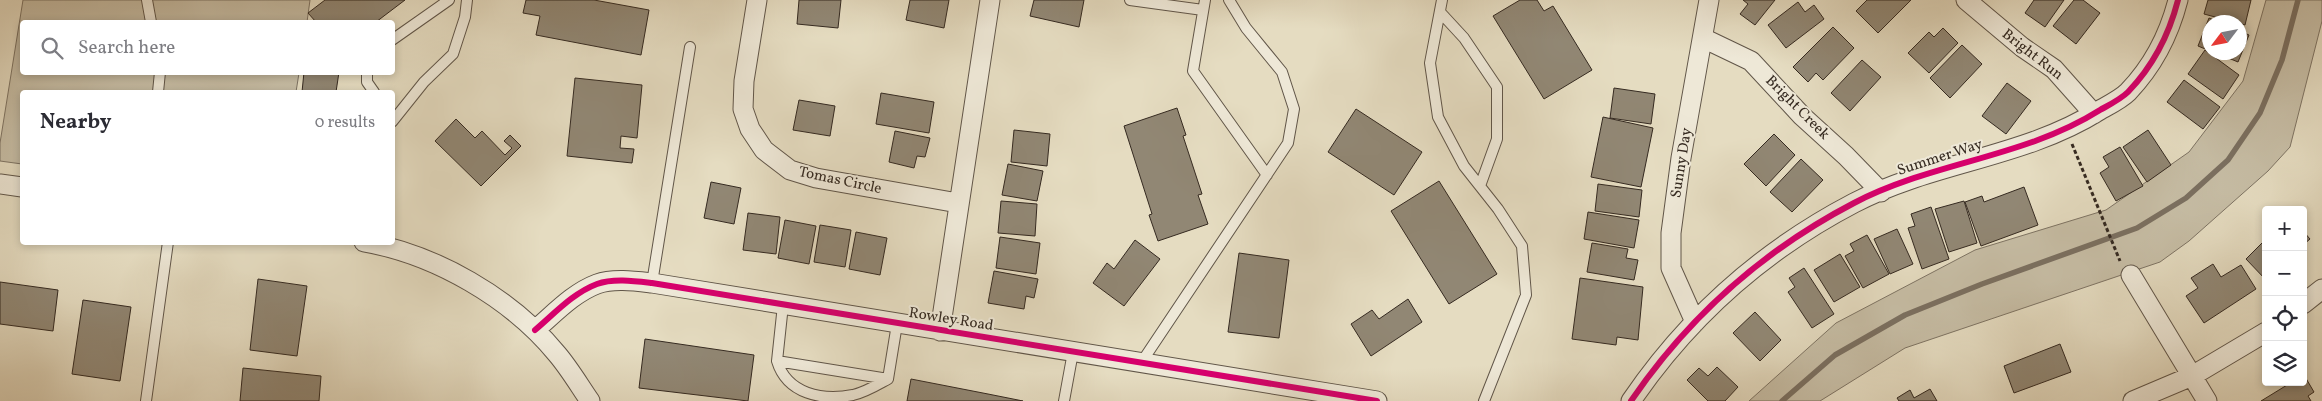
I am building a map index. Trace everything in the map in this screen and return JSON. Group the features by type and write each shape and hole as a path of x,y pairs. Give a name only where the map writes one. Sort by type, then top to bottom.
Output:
{"street":[{"name":"Tomas Circle","path":"756,0 744,81 743,109 750,129 764,150 790,170 816,178 958,203"},
{"path":"940,331 990,0"},
{"name":"Sunny Day","path":"1695,322 1670,268 1671,232 1681,158 1709,0"},
{"name":"Bright Run","path":"1966,0 2015,41 2054,69 2094,114"},
{"name":"Summer Way","path":"1630,401 1695,322 1749,269 1796,235 1856,202 1922,175 2027,145 2066,130 2127,93 2156,58 2178,0"},
{"name":"Bright Creek","path":"1703,38 1751,61 1802,116 1846,156 1881,192"},
{"path":"0,184 20,187"},
{"path":"380,245 429,260 468,280 535,330 557,354 590,401"},
{"path":"2127,271 2206,401"},
{"name":"Rowley Road","path":"535,330 578,294 598,283 628,281 652,283 1351,399 1377,401"},
{"path":"2307,301 2322,289"},
{"path":"2133,401 2192,376 2262,334"}],"lane":[{"path":"147,0 152,20"},
{"path":"395,38 449,0"},
{"path":"395,115 424,82 453,54 465,17 467,0"},
{"path":"1130,0 1204,5 1193,71 1267,174"},
{"path":"1141,363 1288,143 1294,108 1282,72 1246,28 1229,0"},
{"path":"1442,0 1430,63 1438,116 1464,166 1498,209 1522,246 1526,295 1484,401"},
{"path":"1440,12 1464,38 1497,87 1497,139 1480,186"},
{"path":"652,283 690,47"},
{"path":"158,90 160,75"},
{"path":"367,75 366,82 372,90"},
{"path":"146,401 168,245"},
{"path":"783,305 777,361 781,374 794,388 827,397 852,396 872,388 888,378 897,324"},
{"path":"1064,401 1073,352"},
{"path":"777,361 888,378"}],"path":[{"path":"2066,130 2127,271"}],"shaded area":[{"path":"23,0 310,0 307,20 20,20 20,75 299,75 296,90 20,90 20,164 0,161 0,143"},
{"path":"2266,0 2322,0 2322,21 2290,147 2268,171 2189,241 2160,262 1905,348 1820,401 1749,401 1836,323 1975,250 2106,210 2189,152 2243,81"}],"building":[{"path":"325,0 405,0 379,20 314,20 308,13"},
{"path":"526,0 594,0 649,10 641,55 536,35 540,16 523,13"},
{"path":"799,0 841,0 838,28 797,24"},
{"path":"910,0 949,0 944,28 906,20"},
{"path":"1034,0 1084,0 1079,27 1030,16"},
{"path":"1520,0 1537,0 1544,11 1553,6 1592,70 1544,99 1493,16"},
{"path":"1743,0 1775,0 1755,25 1740,14 1748,4"},
{"path":"1867,0 1911,0 1878,33 1856,11"},
{"path":"2034,0 2064,0 2045,27 2025,13"},
{"path":"2074,0 2083,0 2100,13 2076,44 2053,26"},
{"path":"2208,0 2251,0 2247,17 2247,15 2204,14"},
{"path":"1798,2 1805,12 1814,5 1824,19 1786,48 1768,25"},
{"path":"1833,27 1854,48 1823,80 1816,73 1808,82 1793,67"},
{"path":"1943,28 1958,43 1929,73 1908,53 1929,32 1934,37"},
{"path":"2202,36 2202,48 2198,46"},
{"path":"1962,45 1982,64 1950,98 1930,78"},
{"path":"2202,54 2202,60 2219,60 2239,75 2223,99 2188,74"},
{"path":"1862,60 1881,77 1850,111 1831,93"},
{"path":"304,75 339,75 336,90 302,90"},
{"path":"575,78 642,85 637,138 621,136 620,148 634,149 632,163 567,156"},
{"path":"2184,80 2220,107 2203,129 2167,102"},
{"path":"2007,83 2031,101 2006,134 1982,116"},
{"path":"1614,88 1655,94 1651,124 1610,118"},
{"path":"881,93 934,102 929,133 876,124"},
{"path":"799,100 835,106 830,136 793,130"},
{"path":"1177,108 1186,135 1183,136 1202,194 1198,195 1208,224 1158,241 1149,215 1152,214 1124,126"},
{"path":"1356,109 1422,152 1394,195 1328,152"},
{"path":"1603,117 1653,128 1641,187 1591,177"},
{"path":"456,119 475,138 482,131 505,155 512,148 504,141 510,135 521,146 481,186 435,141"},
{"path":"1014,130 1050,134 1047,166 1011,162"},
{"path":"2148,130 2171,165 2147,182 2123,147"},
{"path":"895,131 930,138 925,157 917,156 914,168 889,162"},
{"path":"1774,134 1795,155 1766,186 1744,164"},
{"path":"2120,147 2143,186 2116,201 2100,173 2109,167 2103,157"},
{"path":"1801,159 1823,180 1792,212 1770,192"},
{"path":"1008,164 1043,171 1037,201 1002,195"},
{"path":"1439,181 1497,274 1449,304 1391,211"},
{"path":"711,182 741,188 734,224 704,218"},
{"path":"1598,184 1642,190 1639,217 1595,211"},
{"path":"2024,187 2038,225 1981,246 1965,202 1982,196 1984,202"},
{"path":"1001,201 1037,204 1035,236 998,233"},
{"path":"1964,201 1977,243 1949,252 1935,209"},
{"path":"1931,207 1949,259 1922,269 1908,228 1915,226 1911,214"},
{"path":"1588,212 1639,220 1634,248 1584,239"},
{"path":"748,213 780,217 776,254 743,250"},
{"path":"785,220 816,226 809,264 778,258"},
{"path":"820,225 851,230 845,267 814,262"},
{"path":"1897,229 1913,264 1890,274 1874,239"},
{"path":"856,232 887,238 880,275 849,269"},
{"path":"1867,235 1889,274 1863,288 1845,256 1854,251 1850,244"},
{"path":"1000,237 1040,243 1036,274 996,268"},
{"path":"1135,240 1160,259 1124,306 1093,283 1107,263 1114,269"},
{"path":"1592,243 1628,249 1626,258 1638,260 1634,280 1587,272"},
{"path":"2262,243 2262,276 2246,259"},
{"path":"1239,253 1289,260 1279,338 1228,332"},
{"path":"1840,254 1860,287 1834,302 1814,270"},
{"path":"2213,264 2221,277 2241,265 2256,289 2204,323 2186,296 2198,288 2191,278"},
{"path":"1804,268 1834,314 1812,328 1788,292 1795,287 1789,278"},
{"path":"994,271 1038,279 1034,298 1026,296 1024,309 988,303"},
{"path":"1580,278 1643,287 1638,340 1617,337 1616,345 1572,339"},
{"path":"258,279 307,286 297,356 250,350"},
{"path":"0,282 58,290 53,331 0,324"},
{"path":"1408,299 1422,322 1371,356 1351,324 1372,310 1379,319"},
{"path":"83,300 131,307 120,381 72,374"},
{"path":"1755,312 1781,340 1760,361 1733,333"},
{"path":"645,339 754,355 748,401 639,388"},
{"path":"2060,344 2071,372 2014,393 2004,366"},
{"path":"1717,367 1738,387 1725,401 1708,401 1687,380 1699,368 1708,376"},
{"path":"243,368 321,376 319,401 240,401"},
{"path":"911,379 988,394 1023,401 907,401"},
{"path":"2307,380 2314,392 2308,396 2311,401 2261,401 2285,386 2307,386"},
{"path":"1930,389 1937,401 1899,401 1897,398 1910,390 1914,398"}],"waterway":[{"path":"1782,401 1835,355 1905,315 1982,284 2137,228 2186,198 2228,160 2260,113 2282,60 2298,0"}],"cycle path":[{"path":"1631,401 1677,341 1730,288 1758,264 1820,222 1884,189 2040,139 2071,126 2122,97 2145,72 2159,49 2165,38 2178,0"},
{"path":"535,330 564,304 588,288 603,282 631,281 1377,401"}]}
